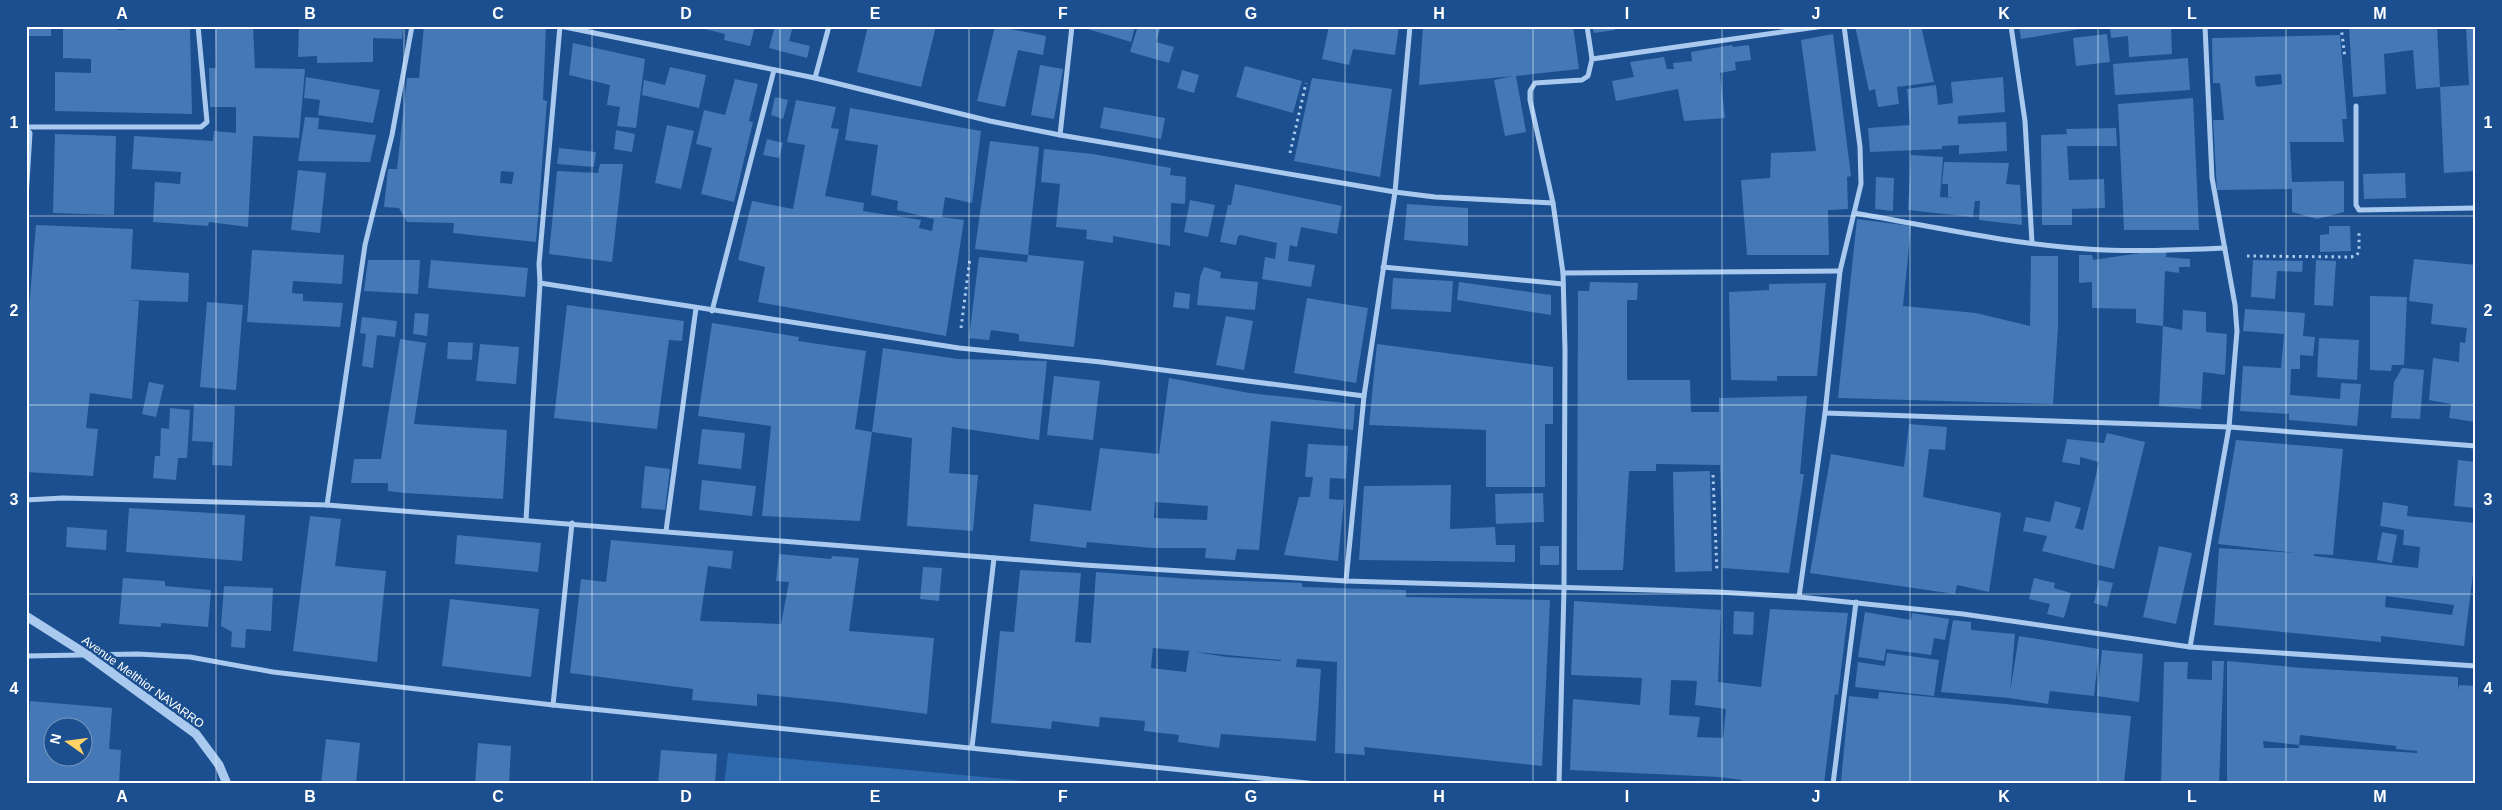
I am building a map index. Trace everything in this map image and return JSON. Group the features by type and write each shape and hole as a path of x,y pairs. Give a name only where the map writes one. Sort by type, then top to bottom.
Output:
{"street":[{"path":"26,127 201,127 207,122 198,26"},
{"path":"327,504 366,245 392,135 412,26"},
{"path":"526,520 540,264 560,26 815,78 990,121 1060,135 1395,192 1444,198 1553,203"},
{"path":"815,78 829,26"},
{"path":"1060,135 1072,26"},
{"path":"1346,581 1364,396 1395,192 1410,26"},
{"path":"1560,784 1564,588 1565,350 1563,284 1553,203 1530,100 1530,91 1535,83 1582,80 1588,76 1592,59 1587,26"},
{"path":"1592,59 1824,26"},
{"path":"1800,597 1825,412 1840,271 1861,184 1860,147 1844,26"},
{"path":"2011,26 2024,121 2032,243"},
{"path":"2190,647 2229,427 2237,331 2235,305 2212,178 2205,26"},
{"path":"712,311 774,70"},
{"path":"2356,106 2356,205 2359,210 2476,208"},
{"path":"26,127 30,133 26,198"},
{"path":"1854,213 2032,243 2087,249 2162,251 2225,248"},
{"path":"1384,267 1563,284"},
{"path":"1562,273 1840,271"},
{"path":"540,283 959,348 1101,362 1364,396"},
{"path":"666,531 696,308"},
{"path":"1825,412 2229,427 2476,446"},
{"path":"26,500 63,498 327,504 994,558 1346,581 1718,592 1800,597 1998,619 2190,647 2476,666"},
{"path":"553,705 572,523"},
{"path":"972,747 994,558"},
{"path":"1834,784 1856,602"},
{"name":"Avenue Melthior NAVARRO","path":"26,616 86,654 196,734 219,765 227,784"},
{"path":"26,656 86,654 190,657 273,672 553,705 1317,784"}],"path":[{"path":"2341,26 2345,58"},
{"path":"1286,173 1306,83"},
{"path":"2226,256 2357,255 2360,251 2359,210"},
{"path":"959,348 970,258"},
{"path":"1713,475 1718,592"}],"shaded area":[{"path":"728,753 1057,784 724,784"}],"building":[{"path":"26,26 51,26 51,36 26,36"},
{"path":"63,26 117,26 117,30 125,30 125,26 190,27 192,114 55,111 55,72 91,73 91,59 63,58"},
{"path":"215,26 253,26 255,68 305,69 299,138 253,136 248,227 209,222 208,226 153,222 155,182 180,184 181,172 132,169 134,136 213,141 214,131 236,133 236,107 210,107 209,68 216,68"},
{"path":"299,26 403,26 402,39 373,38 373,62 317,63 317,56 298,57"},
{"path":"424,26 546,26 543,100 547,101 536,242 453,233 454,223 407,222 399,208 384,207 388,169 397,169 407,78 419,78","holes":["501,171 514,172 512,184 500,183"]},
{"path":"705,26 755,26 750,46 724,40 725,34 705,29"},
{"path":"775,26 793,26 789,41 810,46 807,58 769,48"},
{"path":"868,26 936,26 921,87 857,72"},
{"path":"995,26 1046,36 1043,55 1018,50 1005,107 977,101"},
{"path":"1078,26 1135,26 1131,42"},
{"path":"1138,26 1161,26 1156,42 1174,47 1169,63 1130,52"},
{"path":"1329,26 1399,26 1395,55 1353,49 1349,65 1322,59"},
{"path":"1423,26 1573,26 1579,69 1516,76 1526,132 1505,136 1494,80 1513,76 1419,85"},
{"path":"1592,26 1615,26 1615,30 1594,33"},
{"path":"1855,26 1921,26 1934,82 1897,87 1899,104 1878,107 1875,89 1869,91"},
{"path":"2019,26 2092,26 2092,27 2021,39"},
{"path":"2110,26 2171,26 2172,54 2129,57 2128,36 2111,38"},
{"path":"2349,26 2437,26 2440,87 2416,89 2413,50 2384,54 2386,94 2353,97"},
{"path":"2466,26 2476,26 2476,171 2444,173 2440,87 2469,85"},
{"path":"1833,34 1851,176 1847,177 1848,209 1828,210 1829,255 1747,255 1741,180 1770,178 1771,153 1816,151 1801,40"},
{"path":"2107,34 2110,62 2076,66 2073,38"},
{"path":"2340,35 2347,119 2342,119 2344,142 2290,142 2292,182 2344,181 2344,212 2317,219 2292,212 2292,189 2217,190 2213,120 2224,120 2220,83 2213,83 2212,38","holes":["2281,74 2282,84 2257,87 2255,76"]},
{"path":"573,43 645,59 636,128 617,126 620,107 607,105 610,85 569,75"},
{"path":"1732,45 1733,47 1749,45 1751,60 1735,62 1736,70 1720,73 1725,118 1684,121 1678,89 1616,101 1612,81 1634,77 1630,62 1664,57 1667,69 1674,69 1673,63 1692,61 1691,52"},
{"path":"2188,58 2190,90 2115,95 2113,64"},
{"path":"1040,65 1063,69 1054,119 1031,115"},
{"path":"1245,66 1302,81 1293,113 1236,97"},
{"path":"670,67 706,75 699,108 642,95 644,80 665,85"},
{"path":"1182,70 1199,75 1194,93 1177,88"},
{"path":"306,77 380,90 373,123 318,115 320,100 304,98"},
{"path":"2003,77 2005,112 1958,116 1958,124 2006,122 2007,151 1959,154 1959,145 1942,146 1942,149 1870,152 1868,128 1910,125 1907,89 1936,85 1938,105 1953,103 1951,82"},
{"path":"1312,78 1392,89 1380,177 1294,161"},
{"path":"735,79 758,84 749,121 753,122 734,202 701,194 712,148 696,144 704,110 725,115"},
{"path":"775,97 788,100 783,119 771,115"},
{"path":"2193,98 2199,230 2124,230 2118,104"},
{"path":"796,100 836,107 831,128 839,129 825,196 864,203 863,211 921,220 919,228 932,231 934,219 897,210 898,201 871,195 878,145 845,140 850,108 981,131 972,203 945,197 942,217 964,220 946,336 758,302 765,267 738,260 752,201 793,209 805,145 787,142"},
{"path":"1104,107 1165,118 1161,139 1100,128"},
{"path":"305,117 319,118 318,129 376,135 370,162 298,161"},
{"path":"667,125 694,131 681,189 655,183"},
{"path":"2116,128 2117,146 2067,146 2069,180 2104,179 2105,208 2072,209 2072,225 2042,225 2041,135 2067,134 2066,129"},
{"path":"616,130 635,134 632,152 614,149"},
{"path":"55,134 116,136 114,215 53,213"},
{"path":"767,139 783,143 779,158 763,155"},
{"path":"990,141 1039,147 1028,255 975,249"},
{"path":"559,148 596,152 594,167 557,164"},
{"path":"1044,149 1093,154 1171,168 1170,175 1186,177 1185,204 1171,203 1170,246 1113,236 1113,243 1086,239 1087,230 1056,227 1060,184 1041,182"},
{"path":"1911,155 1943,157 1940,197 1954,198 1948,197 1948,184 1942,184 1944,162 2009,163 2006,184 2020,185 2022,225 1979,220 1980,201 1975,201 1973,217 1908,210"},
{"path":"600,164 623,164 612,262 549,254 557,171 598,173"},
{"path":"298,170 326,173 320,233 291,230"},
{"path":"2405,173 2406,198 2364,199 2363,174"},
{"path":"1876,177 1894,178 1893,211 1875,209"},
{"path":"1235,184 1342,206 1337,234 1301,227 1297,247 1290,245 1288,261 1315,265 1311,287 1262,279 1265,257 1275,259 1277,243 1241,235 1238,236 1236,245 1220,242 1228,205 1231,205"},
{"path":"1190,200 1215,205 1208,237 1184,232"},
{"path":"1407,204 1468,208 1468,246 1404,240"},
{"path":"1857,219 1911,226 1903,306 1976,313 2030,326 2031,256 2058,256 2058,328 2053,404 1838,398"},
{"path":"36,225 133,229 131,269 189,273 188,302 128,300 139,301 132,399 90,393 86,428 98,429 93,476 26,472 26,343"},
{"path":"2329,226 2350,226 2351,251 2320,252 2320,235 2329,234"},
{"path":"2167,249 2166,257 2190,259 2190,267 2179,267 2179,273 2165,271 2163,326 2136,323 2136,309 2092,308 2092,282 2079,283 2079,255 2092,255 2093,260"},
{"path":"252,250 344,255 342,284 293,281 292,293 303,294 303,301 343,303 340,327 247,322"},
{"path":"1028,255 1084,261 1074,347 1019,341 1019,334 991,330 989,340 969,338 979,257 1027,262"},
{"path":"2414,259 2476,265 2476,312 2473,324 2476,325 2476,422 2449,418 2451,404 2429,400 2433,358 2459,362 2460,342 2465,343 2467,328 2431,324 2433,304 2409,301"},
{"path":"368,260 420,260 418,294 364,291"},
{"path":"431,260 528,268 525,297 428,288"},
{"path":"2253,260 2303,261 2302,272 2277,271 2275,299 2251,297"},
{"path":"2316,260 2336,261 2333,306 2314,305"},
{"path":"1204,267 1221,272 1220,278 1258,282 1255,310 1197,305 1200,277"},
{"path":"1393,278 1453,281 1451,312 1391,309"},
{"path":"1459,282 1551,295 1551,315 1457,300"},
{"path":"1590,282 1638,283 1637,300 1627,300 1627,380 1690,380 1691,412 1719,412 1719,398 1807,396 1800,474 1804,474 1789,573 1723,568 1720,465 1656,464 1656,471 1629,471 1623,570 1577,570 1578,291 1589,291"},
{"path":"1826,283 1817,376 1777,376 1777,381 1731,380 1729,292 1769,290 1769,284"},
{"path":"1175,292 1190,294 1189,309 1173,307"},
{"path":"2370,296 2407,297 2404,365 2392,365 2391,371 2370,370"},
{"path":"1307,298 1368,308 1356,383 1294,373"},
{"path":"207,302 243,305 236,390 200,387"},
{"path":"567,305 684,321 682,341 669,340 657,429 554,418"},
{"path":"2245,309 2305,313 2303,336 2315,337 2313,356 2300,355 2300,369 2291,369 2290,395 2340,399 2341,383 2361,384 2357,426 2289,420 2289,414 2240,411 2243,366 2281,368 2284,334 2243,331"},
{"path":"2183,310 2206,312 2206,332 2227,334 2225,375 2203,372 2201,409 2159,406 2163,326 2182,330"},
{"path":"415,313 429,314 427,336 413,334"},
{"path":"1226,316 1253,321 1244,370 1216,365"},
{"path":"362,317 397,321 395,337 377,335 373,368 362,366 366,334 360,333"},
{"path":"712,323 799,337 798,341 866,351 855,429 872,432 860,521 762,516 771,426 698,416"},
{"path":"2319,338 2359,340 2357,380 2317,377"},
{"path":"400,339 426,343 414,424 507,430 503,499 405,493 388,491 388,483 351,483 354,459 381,459"},
{"path":"448,342 473,343 472,360 447,359"},
{"path":"480,344 519,347 516,384 476,381"},
{"path":"1377,344 1553,367 1553,424 1545,424 1545,487 1486,487 1486,430 1369,425"},
{"path":"883,348 958,359 1047,361 1039,440 952,427 949,473 978,475 973,531 907,526 912,438 872,432"},
{"path":"2402,368 2424,370 2420,419 2391,418 2394,382"},
{"path":"1054,376 1100,381 1093,440 1047,435"},
{"path":"1169,378 1249,393 1355,404 1353,430 1271,421 1259,550 1237,549 1235,560 1205,558 1206,548 1152,548 1087,542 1086,548 1030,541 1034,504 1091,511 1100,448 1159,454","holes":["1155,502 1208,506 1207,520 1154,518"]},
{"path":"149,382 164,385 156,417 142,414"},
{"path":"194,404 235,406 232,466 212,465 213,442 192,441"},
{"path":"170,408 190,410 187,458 178,458 176,480 153,478 155,456 160,456 161,428 169,429"},
{"path":"1909,424 1947,427 1945,450 1929,449 1923,497 2001,513 1989,592 1957,585 1955,594 1810,573 1831,454 1904,467"},
{"path":"702,429 745,433 741,469 698,464"},
{"path":"2107,433 2145,442 2114,569 2042,551 2047,536 2023,531 2026,517 2050,522 2055,501 2081,508 2075,528 2083,530 2099,462 2080,457 2080,465 2062,462 2067,439 2104,443"},
{"path":"2236,440 2343,449 2333,555 2314,554 2314,556 2418,568 2420,547 2403,545 2404,530 2380,526 2383,502 2408,506 2407,516 2476,523 2476,550 2464,646 2381,636 2381,642 2214,625 2219,548 2297,553 2218,544","holes":["2386,596 2454,605 2452,615 2385,607"]},
{"path":"1308,444 1348,446 1346,479 1330,478 1329,499 1344,500 1338,561 1284,555 1299,497 1310,497 1313,477 1305,477"},
{"path":"2458,460 2476,462 2476,508 2454,506"},
{"path":"645,466 670,469 665,510 641,508"},
{"path":"1710,471 1712,571 1675,572 1673,472"},
{"path":"702,480 756,486 752,516 699,510"},
{"path":"1451,485 1450,529 1495,527 1496,545 1515,545 1515,562 1359,560 1364,486"},
{"path":"1543,493 1544,522 1496,524 1495,494"},
{"path":"129,508 245,515 242,561 126,552"},
{"path":"310,516 341,519 335,566 386,571 377,662 293,651"},
{"path":"67,527 107,530 106,550 66,547"},
{"path":"2382,532 2397,535 2392,563 2377,560"},
{"path":"457,535 541,543 538,572 455,564"},
{"path":"611,540 733,551 731,569 708,566 700,621 781,624 789,582 776,581 779,554 831,559 832,556 859,558 849,631 934,638 927,714 757,694 757,706 692,700 693,689 570,673 581,579 606,582"},
{"path":"1540,546 1559,546 1559,565 1540,565"},
{"path":"2159,546 2192,553 2176,624 2143,617"},
{"path":"923,567 942,568 939,601 920,599"},
{"path":"1020,570 1081,573 1075,642 1091,643 1096,572 1189,579 1302,583 1302,587 1406,590 1406,597 1550,600 1542,766 1364,747 1365,755 1335,753 1337,662 1297,659 1296,667 1321,669 1316,741 1221,734 1219,748 1178,742 1179,735 1144,731 1145,721 1100,717 1099,727 1052,721 1051,729 991,723 1000,631 1014,632","holes":["1153,648 1189,651 1186,672 1151,668","1195,652 1281,660 1281,661 1227,657"]},
{"path":"123,578 165,581 165,586 211,590 208,627 161,623 161,627 119,624"},
{"path":"2034,578 2055,583 2054,588 2071,593 2064,618 2047,614 2050,604 2029,599"},
{"path":"2099,580 2113,583 2107,607 2094,603"},
{"path":"224,586 273,588 271,631 246,629 245,648 231,647 232,632 221,626"},
{"path":"450,599 539,609 531,677 442,666"},
{"path":"1574,601 1721,610 1718,682 1761,687 1770,609 1848,613 1838,695 1835,694 1824,784 1741,784 1742,780 1719,777 1570,770 1573,699 1640,705 1642,678 1571,675","holes":["1671,680 1697,681 1695,705 1726,709 1723,738 1697,737 1700,717 1669,715"]},
{"path":"1734,611 1754,612 1753,635 1733,634"},
{"path":"1865,612 1911,620 1912,613 1949,619 1945,640 1934,638 1931,655 1886,649 1884,661 1858,657"},
{"path":"1953,620 1971,622 1971,630 2015,634 2010,692 2019,636 2099,649 2094,696 2050,691 2048,704 2009,698 1941,692"},
{"path":"2102,650 2143,654 2139,702 2097,696"},
{"path":"1887,653 1939,660 1934,696 1855,687 1858,662 1885,666"},
{"path":"2212,661 2224,661 2219,784 2161,784 2164,662 2188,662 2187,679 2212,680"},
{"path":"2227,661 2303,668 2458,677 2458,691 2459,685 2476,686 2476,784 2227,784","holes":["2300,735 2396,746 2396,749 2417,751 2417,753 2299,745","2263,741 2299,745 2299,748 2264,748"]},
{"path":"1879,692 2131,716 2124,784 1841,782 1849,696 1878,699"},
{"path":"30,701 112,708 109,749 121,750 119,784 26,784"},
{"path":"326,739 360,743 356,784 321,784"},
{"path":"478,743 511,746 509,784 475,784"},
{"path":"661,750 717,754 715,784 658,784"}]}
